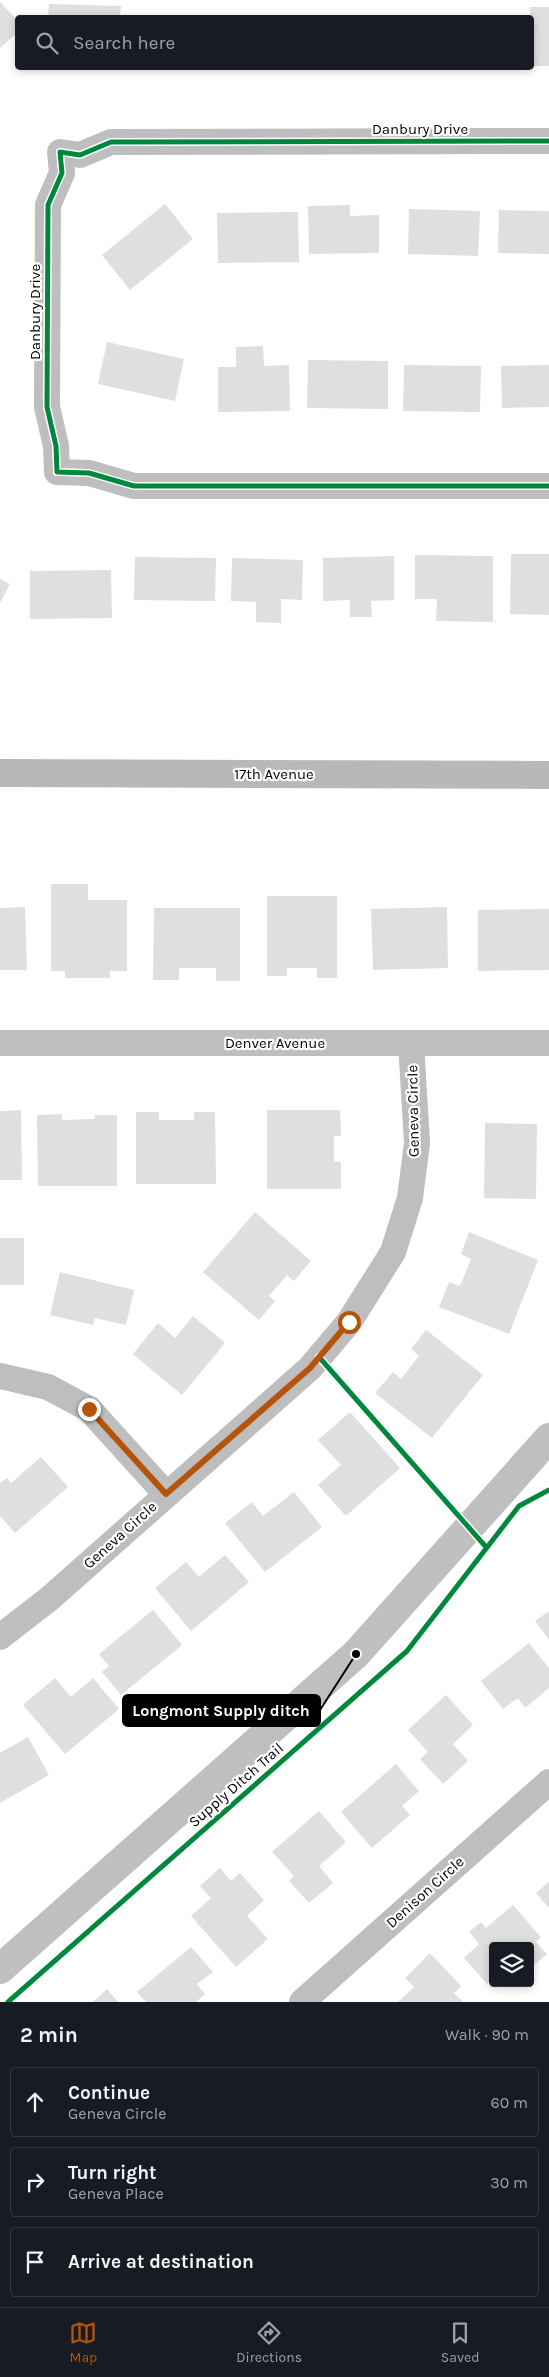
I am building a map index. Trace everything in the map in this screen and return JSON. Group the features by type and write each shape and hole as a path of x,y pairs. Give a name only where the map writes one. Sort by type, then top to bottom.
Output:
{"main road":[{"name":"17th Avenue","path":"0,773 549,774"}],"street":[{"name":"Danbury Drive","path":"549,141 111,142 80,155 60,152 62,173 48,205 47,407 56,446 58,472 89,473 134,486 549,486"},
{"name":"Denver Avenue","path":"0,1043 549,1043"},
{"name":"Geneva Circle","path":"0,1638 49,1599 310,1368 349,1322 392,1252 410,1198 417,1143 412,1043"},
{"path":"0,1376 48,1386 89,1409 166,1494"},
{"name":"Denison Circle","path":"302,2002 549,1782"}],"building":[{"path":"0,2 15,18 15,35 0,48"},
{"path":"49,4 121,6 120,15 48,15"},
{"path":"530,7 549,7 549,66 534,66 534,15 530,15"},
{"path":"165,204 193,239 130,290 102,255"},
{"path":"350,205 350,216 379,215 379,253 309,254 308,206"},
{"path":"409,209 480,211 478,256 408,254"},
{"path":"499,210 549,211 549,254 498,253"},
{"path":"298,212 299,262 218,263 217,213"},
{"path":"107,342 184,359 175,401 98,384"},
{"path":"263,346 264,366 289,365 290,411 218,412 218,367 236,367 236,347"},
{"path":"308,360 388,361 388,409 307,408"},
{"path":"404,365 481,366 480,412 403,411"},
{"path":"549,365 549,407 502,408 501,366"},
{"path":"511,554 549,554 549,615 510,614"},
{"path":"415,555 493,556 493,622 436,621 437,599 415,599"},
{"path":"394,556 394,600 371,601 372,617 350,617 350,600 323,601 323,558"},
{"path":"135,557 216,558 215,601 134,600"},
{"path":"232,558 303,560 302,600 281,599 281,623 256,622 256,602 231,601"},
{"path":"111,570 112,618 30,619 30,571"},
{"path":"0,579 10,584 0,603"},
{"path":"51,884 88,884 88,900 127,900 127,971 110,971 110,978 65,978 65,971 51,971"},
{"path":"267,896 337,896 337,978 317,978 317,968 287,968 287,976 267,976"},
{"path":"25,907 27,970 0,970 0,908"},
{"path":"447,907 448,968 373,970 371,909"},
{"path":"154,908 240,908 240,981 216,981 216,968 179,968 179,980 153,980"},
{"path":"549,909 549,970 478,971 478,910"},
{"path":"21,1110 22,1180 0,1180 0,1111"},
{"path":"267,1110 340,1110 341,1136 334,1136 334,1162 341,1162 341,1189 267,1189"},
{"path":"136,1112 159,1112 159,1120 194,1120 194,1112 215,1112 216,1184 136,1184"},
{"path":"62,1114 62,1120 95,1119 95,1115 117,1115 117,1186 38,1186 37,1115"},
{"path":"485,1123 537,1124 536,1199 484,1198"},
{"path":"255,1212 311,1261 294,1281 287,1275 269,1296 275,1301 259,1320 203,1272"},
{"path":"469,1232 538,1260 509,1334 439,1307 449,1282 460,1286 471,1259 461,1254"},
{"path":"0,1238 24,1238 24,1285 0,1285"},
{"path":"60,1272 134,1290 126,1325 95,1318 93,1325 50,1315"},
{"path":"193,1316 225,1343 182,1395 133,1354 158,1323 175,1338"},
{"path":"426,1330 483,1375 432,1438 375,1393 393,1372 401,1379 419,1356 411,1349"},
{"path":"350,1412 400,1468 346,1516 318,1485 341,1465 318,1440"},
{"path":"41,1457 68,1487 15,1533 0,1516 0,1483 7,1478 11,1483"},
{"path":"294,1492 322,1527 265,1572 225,1523 252,1502 263,1516"},
{"path":"225,1555 249,1582 191,1631 155,1588 186,1562 199,1577"},
{"path":"153,1610 182,1645 121,1695 102,1672 109,1666 99,1654"},
{"path":"549,1611 549,1640 535,1621"},
{"path":"529,1643 549,1668 549,1688 525,1708 518,1698 503,1709 481,1681"},
{"path":"55,1678 71,1697 93,1678 119,1709 65,1754 23,1705"},
{"path":"446,1695 473,1725 453,1744 468,1761 443,1784 420,1759 428,1752 408,1730"},
{"path":"28,1737 49,1775 0,1803 0,1753"},
{"path":"396,1764 419,1791 402,1806 410,1815 372,1848 341,1812"},
{"path":"319,1811 346,1842 319,1866 333,1883 309,1903 289,1881 294,1876 272,1852"},
{"path":"220,1868 231,1881 240,1873 264,1900 247,1916 268,1939 236,1967 191,1916 211,1898 200,1886"},
{"path":"549,1882 549,1908 536,1893"},
{"path":"513,1905 541,1937 536,1942 547,1954 534,1965 534,1942 489,1942 489,1982 487,1984 464,1958 479,1944 469,1932 481,1922 486,1928"},
{"path":"191,1947 213,1972 197,1984 205,1994 196,2002 146,2002 137,1992"},
{"path":"430,1953 461,1986 454,1993 463,2002 398,2002 414,1987 405,1978"},
{"path":"107,1989 118,2002 93,2002"}],"waterway":[{"path":"0,1969 356,1654 549,1438"}],"cycle path":[{"path":"549,141 111,142 80,155 60,152 62,173 48,205 47,407 56,446 57,472 89,473 134,486 549,486"},
{"path":"319,1357 486,1547"},
{"name":"Supply Ditch Trail","path":"8,2002 407,1651 519,1506 549,1490"}],"place":[{"name":"Longmont Supply ditch","path":"356,1654"}],"route":[{"path":"89,1409 166,1494 310,1368 349,1322"}]}
